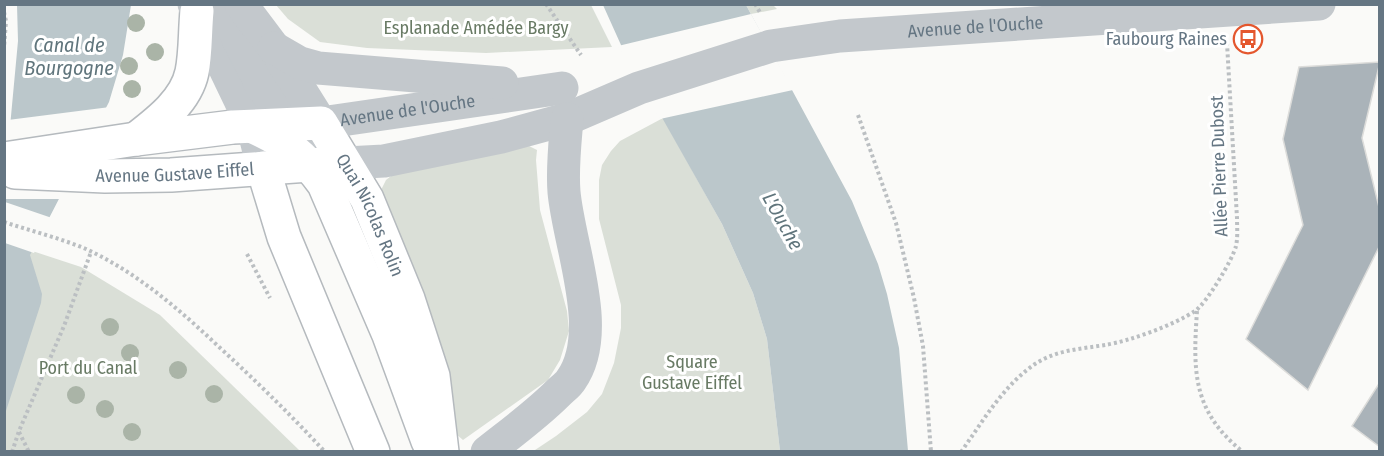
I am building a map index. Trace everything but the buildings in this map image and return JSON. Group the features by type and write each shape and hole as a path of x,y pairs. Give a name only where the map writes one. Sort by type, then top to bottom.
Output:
{"main road":[{"path":"123,141 157,123 175,105 185,90 192,75 204,7"},
{"name":"Avenue de l'Ouche","path":"253,127 308,123"},
{"name":"Quai Nicolas Rolin","path":"308,123 346,164 367,199 408,299 433,376 442,452"},
{"name":"Avenue Gustave Eiffel","path":"4,159 123,141 233,127 253,127"},
{"path":"253,127 274,136 297,152 324,184 388,335 432,452"},
{"name":"Avenue Gustave Eiffel","path":"4,172 105,176 171,175 346,164"},
{"path":"263,168 284,237 373,452"}],"street":[{"name":"Quai Nicolas Rolin","path":"242,4 274,48 308,123"},
{"name":"Avenue de l'Ouche","path":"308,123 564,103 639,88 767,31 840,36 1319,4"},
{"path":"204,7 261,85 308,123"},
{"path":"204,7 253,127 263,168"},
{"name":"Avenue de l'Ouche","path":"274,48 300,63 318,68 564,103"},
{"name":"Avenue de l'Ouche","path":"346,164 384,161 501,137 564,103"},
{"path":"487,452 544,407 571,381 585,349 584,297 564,190 564,103"}],"path":[{"path":"546,4 581,55"},
{"path":"755,4 767,31"},
{"name":"Allée Pierre Dubost","path":"1197,310 1229,263 1236,246 1237,218 1225,11"},
{"path":"4,12 6,21 4,48"},
{"path":"858,114 896,223 914,298 923,345 932,452"},
{"path":"4,222 86,249 142,282 172,304 281,405 325,452"},
{"path":"12,452 64,326 91,252"},
{"path":"961,452 1003,394 1035,364 1068,350 1134,338 1197,310 1194,353 1196,379 1204,405 1225,437 1243,452"},
{"path":"19,431 29,452"}],"green space":[{"name":"Esplanade Amédée Bargy","path":"276,5 591,5 612,47 486,53 367,48 320,42 288,19"},
{"path":"746,5 773,5 777,9 751,14"},
{"name":"Square Gustave Eiffel","path":"663,118 722,224 753,293 767,339 780,451 532,452 587,412 602,394 614,363 621,328 621,305 599,219 599,180 602,165 620,141"},
{"path":"529,146 537,150 540,210 567,311 569,331 560,360 548,380 463,440 455,433 380,192 386,180 396,172"},
{"name":"Port du Canal","path":"5,242 81,267 160,315 300,451 5,452"}],"water":[{"name":"Canal de Bourgogne","path":"17,5 131,5 123,55 109,102 30,255 42,294 41,303 5,414 4,191 18,41"},
{"name":"L'Ouche","path":"603,5 746,5 852,201 878,264 899,348 908,451 780,451 767,339 753,293 722,224 621,45"}],"pier":[{"path":"751,14 793,90 660,119 618,46"},
{"path":"110,107 63,199 4,199 4,156 8,120"},
{"path":"5,202 52,218 34,253 5,243"}],"place":[{"name":"Faubourg Raines","path":"1248,39"}]}
